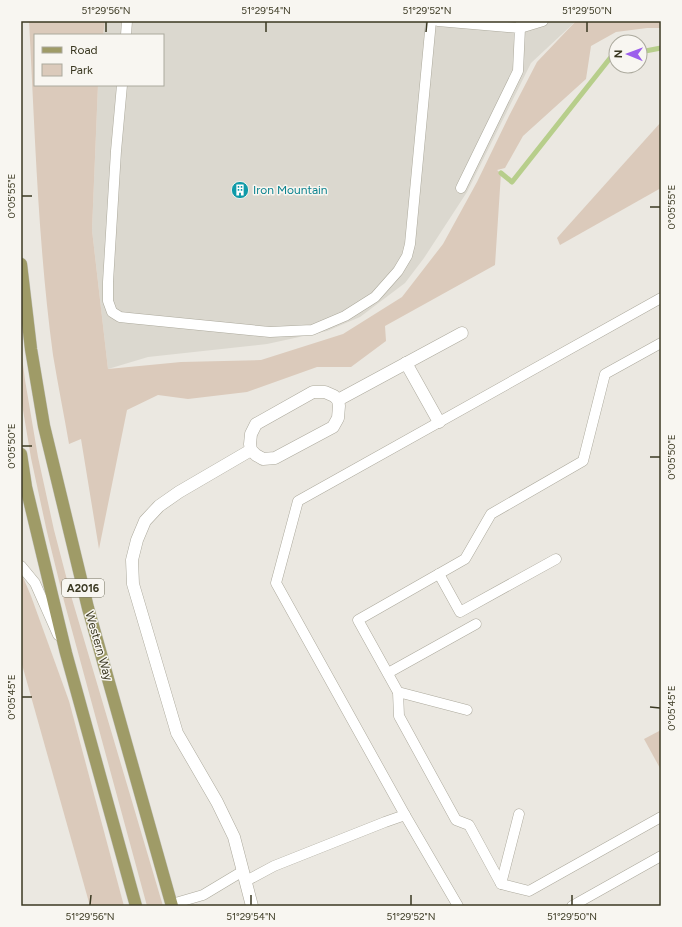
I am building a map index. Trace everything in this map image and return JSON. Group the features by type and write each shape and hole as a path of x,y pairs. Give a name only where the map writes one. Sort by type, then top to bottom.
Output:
{"main road":[{"name":"Western Way","path":"21,264 31,349 44,426 88,608 172,905"},
{"name":"A2016","path":"21,454 26,487 66,653 136,906"}],"street":[{"path":"338,400 462,333"},
{"path":"406,363 439,422"},
{"path":"313,392 324,392 334,396 338,400 338,418 333,427 275,458 263,459 251,450 251,434 256,424 313,392"},
{"path":"251,450 179,492 159,506 145,521 137,540 132,560 133,584 177,733 217,802 234,836 252,906"}],"lane":[{"path":"126,34 127,21"},
{"path":"122,86 116,151 108,282 108,301 112,312 120,317 270,332 312,330 345,316 375,297 398,271 407,256 410,244 431,21"},
{"path":"438,21 521,24 543,21"},
{"path":"461,188 518,71 521,24"},
{"path":"458,906 276,583 298,501 661,298"},
{"path":"661,343 605,374 583,461 491,514 465,559 358,620 398,692 399,716 456,820 469,825 501,884 530,891 661,817"},
{"path":"439,574 460,612 556,559"},
{"path":"21,566 35,584 66,653"},
{"path":"388,673 476,624"},
{"path":"398,692 467,710"},
{"path":"501,884 519,814"},
{"path":"172,905 203,895 244,876 274,866 406,815"},
{"path":"572,906 661,856"}],"shaded area":[{"path":"105,21 576,21 531,63 467,192 424,258 405,283 360,317 327,331 267,344 148,357 108,369 92,230 98,86 164,86 164,34 103,34"}],"green space":[{"path":"29,21 105,21 103,34 34,34 34,86 98,86 92,230 108,369 181,362 261,360 343,334 402,297 443,244 477,182 537,62 576,21 661,21 661,28 647,28 608,34 608,36 591,46 586,79 523,136 505,168 497,170 501,173 495,265 385,326 386,341 351,367 317,367 247,392 188,399 158,395 127,410 99,549 81,439 69,444 53,355 40,230"},
{"path":"661,122 661,188 560,245 557,238"},
{"path":"21,349 38,457 54,530 72,599 163,906 147,906 64,601 31,458 21,398"},
{"path":"21,574 31,596 69,701 124,906 90,906 21,661"},
{"path":"661,730 661,770 644,739"}],"waterway":[{"path":"648,50 661,48"},
{"path":"501,173 512,182 608,61"}],"place":[{"name":"Iron Mountain","path":"240,190"}]}
